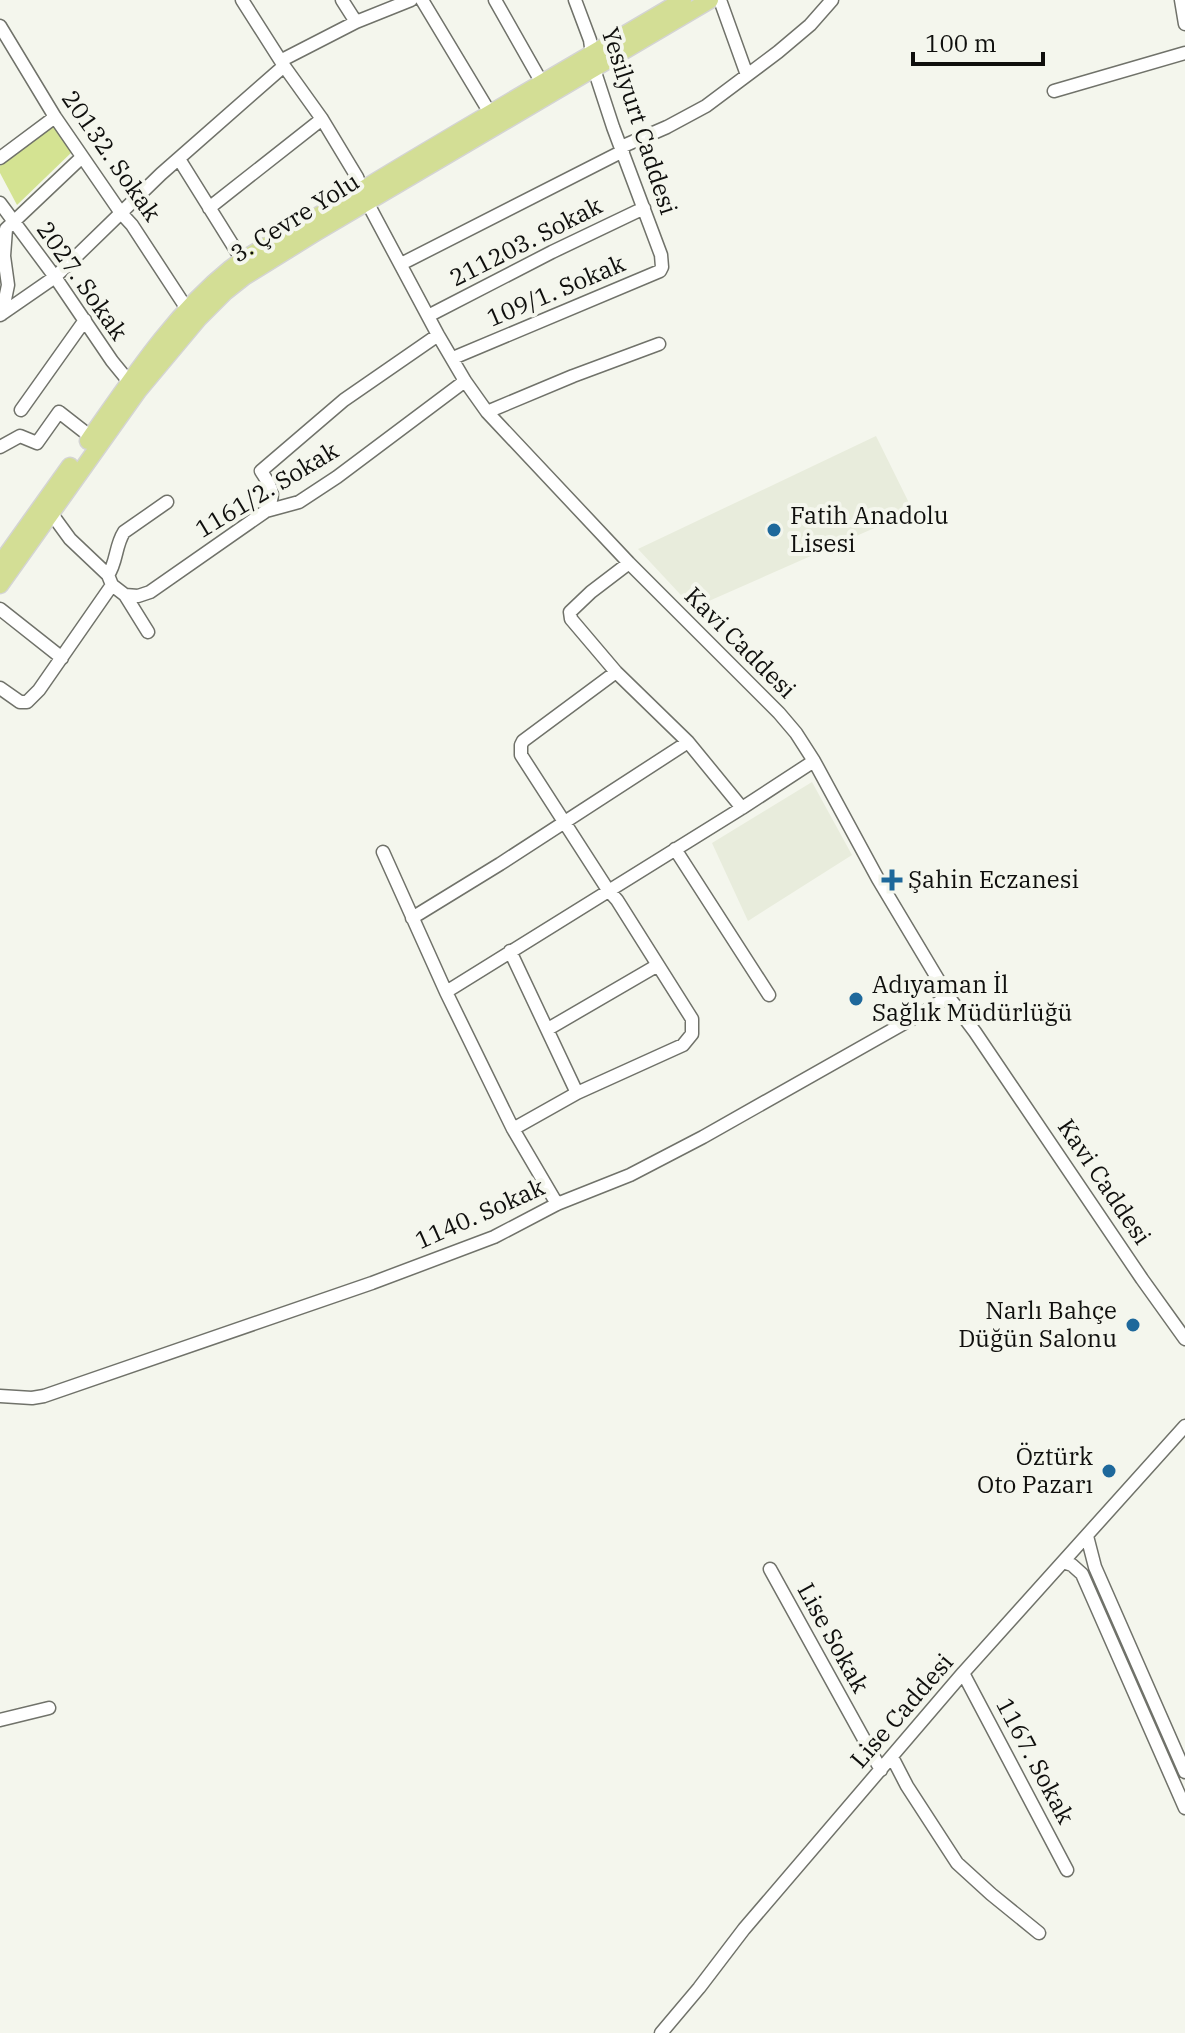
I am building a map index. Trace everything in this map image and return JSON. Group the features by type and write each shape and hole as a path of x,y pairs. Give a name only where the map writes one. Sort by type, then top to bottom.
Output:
{"main road":[{"name":"3. Çevre Yolu","path":"0,585 138,391 210,306 244,277 490,113 542,83 594,62 683,0"},
{"name":"3. Çevre Yolu","path":"0,564 187,309 229,270 242,260 365,196 594,62 710,0"}],"street":[{"name":"Kavi Caddesi","path":"242,0 322,119 465,381 487,412 629,563 792,728 814,761 878,879 948,996 1185,1339"},
{"path":"342,0 356,22"},
{"path":"1,314 55,277 283,63 356,22 411,0"},
{"path":"422,0 490,113"},
{"path":"495,0 542,83"},
{"name":"Yesilyurt Caddesi","path":"575,0 622,149 661,255"},
{"path":"720,0 747,75"},
{"path":"401,264 706,106 810,25 832,0"},
{"path":"1181,0 1185,24"},
{"name":"20132. Sokak","path":"0,26 55,117 187,309"},
{"path":"1054,91 1185,53"},
{"path":"0,158 55,117"},
{"path":"209,208 322,119"},
{"path":"1,314 8,285 4,256 6,229 82,157"},
{"path":"179,159 242,260"},
{"name":"2027. Sokak","path":"0,203 130,383"},
{"name":"211203. Sokak","path":"428,316 644,208"},
{"name":"109/1. Sokak","path":"453,358 660,271 661,255"},
{"path":"21,410 85,320"},
{"path":"266,511 272,500 272,490 261,471 344,400 438,335"},
{"path":"487,412 659,344"},
{"name":"1161/2. Sokak","path":"125,595 138,596 150,592 266,511 299,502 465,381"},
{"path":"0,447 20,436 37,443 59,412 91,437"},
{"path":"0,688 20,702 27,702 39,690 110,580 119,539 124,532 167,502"},
{"path":"51,513 70,539 125,595 148,632"},
{"path":"629,563 570,612 571,619 616,672 688,742 742,808"},
{"path":"0,609 62,658"},
{"path":"513,1129 577,1093 661,1057 689,1040 693,1030 692,1019 521,755 523,741 616,672"},
{"path":"412,918 688,742"},
{"path":"446,992 814,761"},
{"path":"675,849 769,995"},
{"path":"383,852 446,992 513,1129 557,1204"},
{"path":"510,951 577,1093"},
{"path":"548,1029 658,965"},
{"name":"1140. Sokak","path":"0,1396 44,1396 372,1283 494,1237 557,1204 630,1175 703,1137 948,996"},
{"name":"Lise Caddesi","path":"661,2033 744,1929 963,1673 1185,1426"},
{"path":"1087,1536 1095,1567 1185,1772"},
{"path":"1063,1562 1082,1574 1185,1808"},
{"name":"Lise Sokak","path":"770,1569 881,1770"},
{"name":"1167. Sokak","path":"963,1673 1067,1870"},
{"path":"0,1720 49,1708"},
{"path":"892,1757 957,1863 1039,1933"}],"shaded area":[{"name":"Fatih Anadolu Lisesi","path":"876,436 913,511 693,608 638,549"},
{"path":"812,782 852,855 748,921 712,843"}],"green space":[{"path":"56,125 73,151 17,205 0,173 0,166"}],"place":[{"name":"Fatih Anadolu Lisesi","path":"774,530"},
{"name":"Şahin Eczanesi","path":"892,880"},
{"name":"Adıyaman İl Sağlık Müdürlüğü","path":"856,999"},
{"name":"Narlı Bahçe Düğün Salonu","path":"1133,1325"},
{"name":"Öztürk Oto Pazarı","path":"1109,1471"}]}
